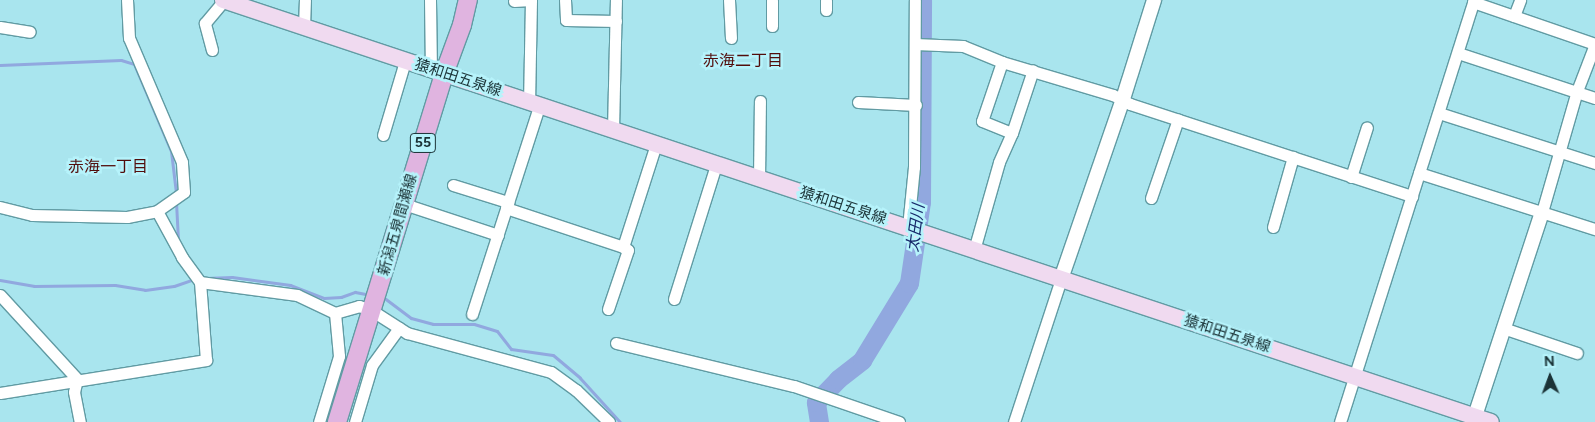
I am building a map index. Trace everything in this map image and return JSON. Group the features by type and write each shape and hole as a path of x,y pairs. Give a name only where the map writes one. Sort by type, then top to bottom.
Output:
{"main road":[{"name":"猿和田五泉線","path":"223,0 289,20 304,27 405,61 1491,422"},
{"name":"新潟五泉間瀬線","path":"337,422 404,204 438,71 462,25 468,0"}],"street":[{"path":"0,207 32,215 67,218 127,217 157,211 184,192 182,162 129,38 127,0"},
{"path":"212,50 205,22 223,0"},
{"path":"304,27 305,0"},
{"path":"430,0 438,71"},
{"path":"472,314 507,205 534,104 531,0 514,1"},
{"path":"565,0 566,20 616,21"},
{"path":"613,130 616,0"},
{"path":"729,0 731,38"},
{"path":"772,0 772,26"},
{"path":"915,0 915,229"},
{"path":"1014,422 1123,99 1154,0"},
{"path":"1514,16 1520,0"},
{"path":"1340,422 1474,1 1595,44 1577,91 1542,212 1475,416"},
{"path":"0,27 30,32"},
{"path":"914,44 929,43 963,46 1002,62 1123,99 1130,104 1412,196"},
{"path":"1458,53 1595,98"},
{"path":"383,135 405,61"},
{"path":"1002,62 982,121 1012,133"},
{"path":"974,250 999,162 1012,133 1033,70"},
{"path":"759,179 760,101"},
{"path":"858,102 916,105"},
{"path":"1439,112 1559,153 1595,163"},
{"path":"1151,198 1178,119"},
{"path":"1352,176 1368,127"},
{"path":"622,247 656,144"},
{"path":"1273,227 1293,157"},
{"path":"674,299 716,165"},
{"path":"1419,172 1595,229"},
{"path":"453,185 628,250 608,309"},
{"path":"404,204 498,235"},
{"path":"0,392 206,360 200,282 182,257 157,211"},
{"path":"200,282 298,295 335,314 359,306 371,310 407,333 551,372 576,390 609,422"},
{"path":"0,295 77,379"},
{"path":"320,422 339,356 335,314"},
{"path":"355,422 372,365 399,328"},
{"path":"1503,328 1577,353"},
{"path":"616,343 816,394 899,422"},
{"path":"77,379 74,392 80,422"}],"waterway":[{"name":"太田川","path":"819,422 816,402 838,379 862,360 909,283 921,202 922,0"},
{"path":"0,65 121,60 134,64 171,151 176,193"},
{"path":"176,202 178,238"},
{"path":"205,278 232,277 290,285 324,298 341,297 355,292 371,295"},
{"path":"0,280 34,286 115,285 145,290 174,286 194,279"},
{"path":"383,297 411,318 433,324 474,324 497,331 511,349 553,355 580,378 620,422"}],"district":[{"name":"赤海二丁目","path":"743,61"},
{"name":"赤海一丁目","path":"108,167"}]}
